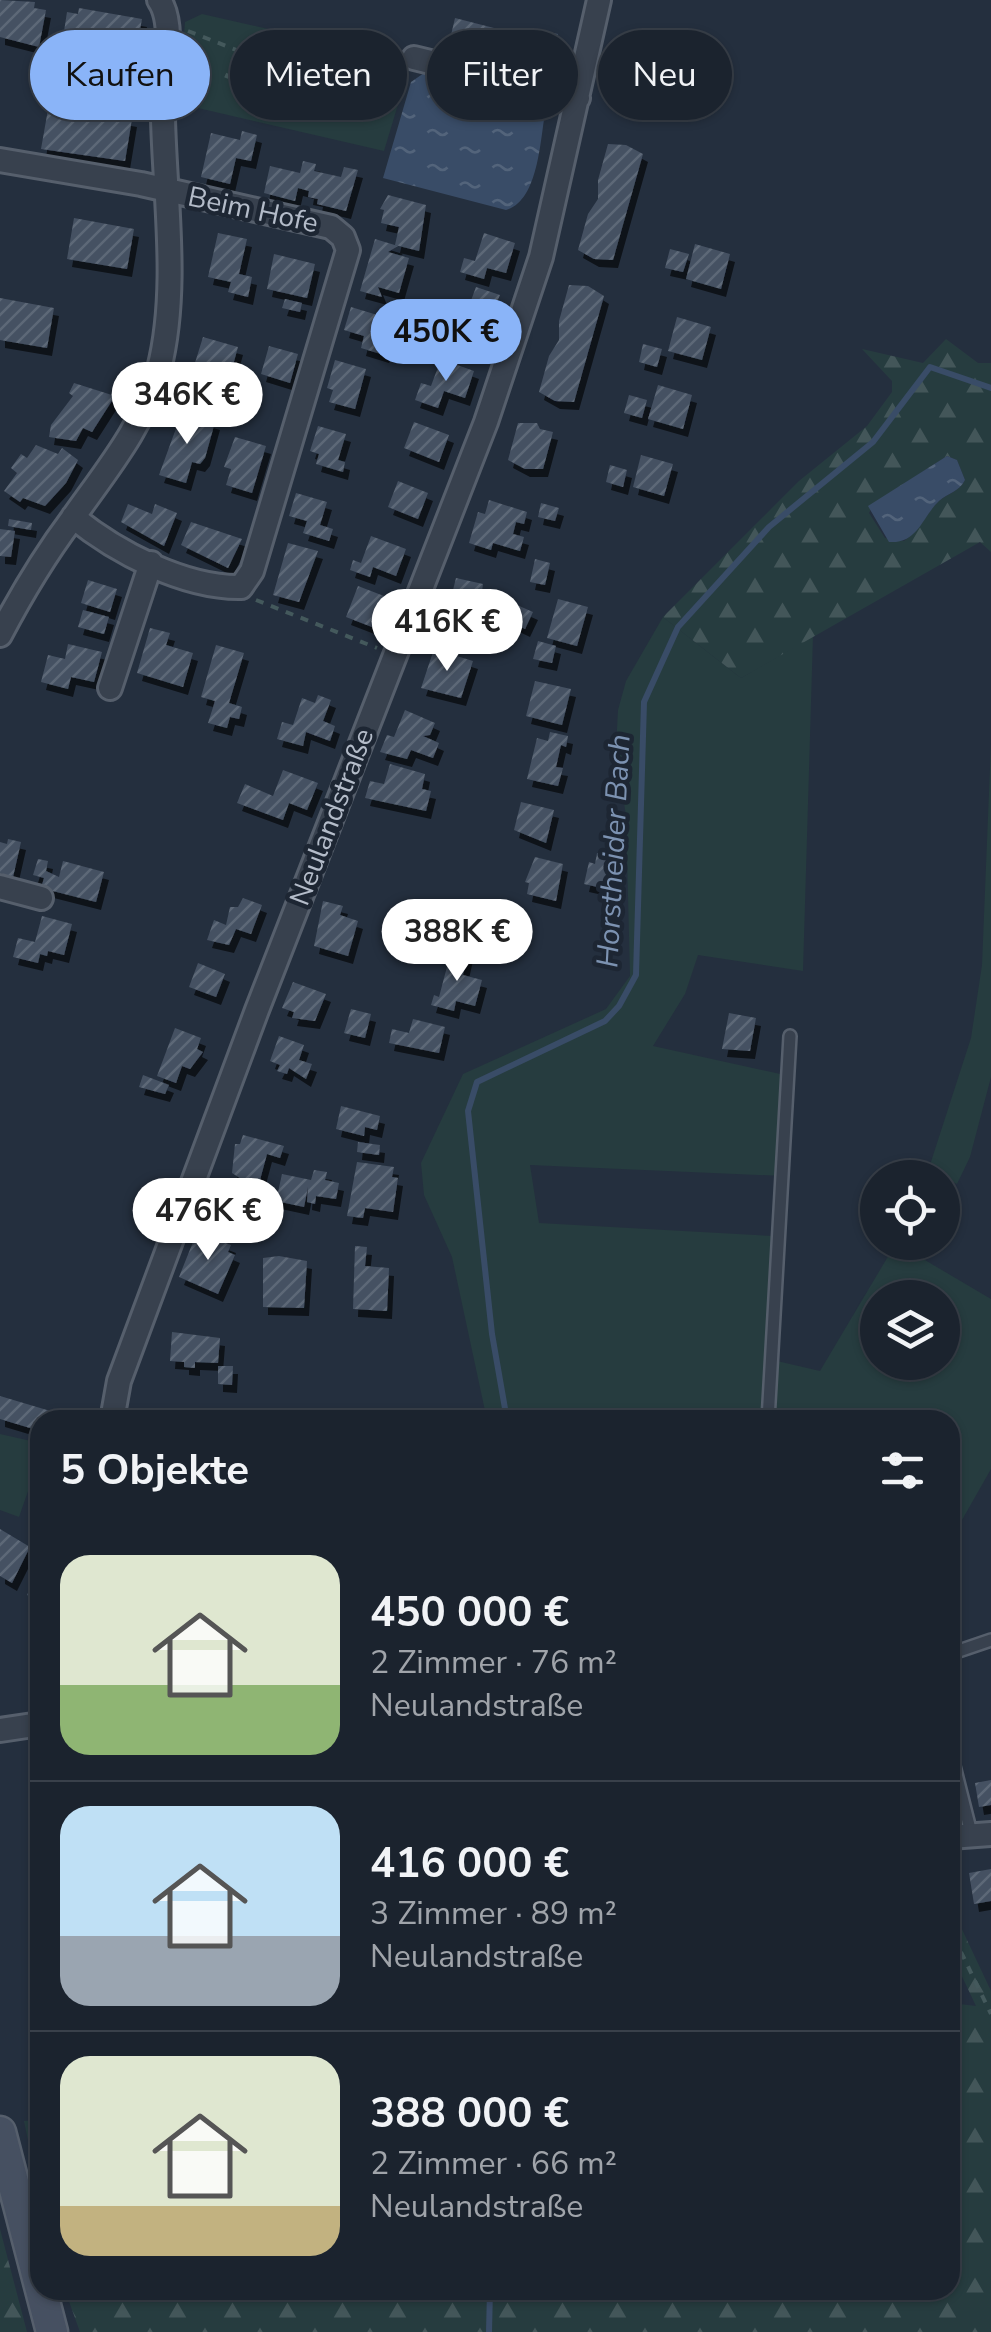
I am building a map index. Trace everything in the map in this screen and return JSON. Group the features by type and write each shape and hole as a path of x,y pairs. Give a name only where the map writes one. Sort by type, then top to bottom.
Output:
{"main road":[{"path":"0,2132 30,2247"},
{"path":"44,2300 52,2332"}],"street":[{"path":"0,635 73,517 106,474 140,416 158,370 167,288 162,80 169,28 159,0"},
{"name":"Neulandstraße","path":"578,98 599,0"},
{"path":"414,58 427,61"},
{"name":"Neulandstraße","path":"114,1410 120,1382 176,1226 486,422 541,257 573,120"},
{"name":"Beim Hofe","path":"0,160 141,184 331,227 343,237 348,250 252,571 241,587"},
{"path":"73,517 98,537 151,563 219,588 241,587"},
{"path":"110,688 151,563"},
{"path":"0,888 41,898"},
{"path":"0,1730 30,1726"}],"lane":[{"path":"769,1410 790,1036"},
{"path":"960,1651 991,1640"},
{"path":"960,1791 971,1836"}],"path":[{"path":"169,28 240,51 226,78"},
{"path":"241,587 259,602 396,655"},
{"path":"960,1951 991,2014"}],"green space":[{"path":"202,14 273,30 230,30 230,115 210,111 210,30 184,30 185,22"},
{"path":"250,120 393,120 384,151"},
{"path":"946,339 978,363 991,363 991,552 980,542 741,678 663,617 799,481 867,426 892,392 892,381 862,349 923,363","holes":["947,456 957,460 965,480 960,487 938,502 904,541 885,538 869,513 874,503"]},
{"path":"663,617 741,678 813,636 803,971 698,955 685,994 653,1046 785,1075 784,1176 530,1165 539,1223 773,1236 764,1410 485,1410 452,1257 424,1195 421,1163 463,1074 606,1009 630,976 626,816 616,748 618,710 626,681"},
{"path":"991,743 991,1077 970,1157 960,1178 960,1160 932,1160 971,1038 982,965"},
{"path":"886,1260 925,1260 959,1280 874,1280"},
{"path":"960,1281 991,1299 991,1469 960,1523 960,1410 775,1410 777,1361 820,1371 860,1304 860,1380 960,1380"},
{"path":"0,1434 30,1441 30,1486 19,1517 0,1510"},
{"path":"960,1925 991,1991 991,2332 80,2332 69,2300 960,2300 960,2004 976,2006 960,1972"},
{"path":"24,2121 30,2121 30,2150"},
{"path":"0,2229 27,2332 0,2332"}],"water":[{"path":"427,74 427,120 544,120 536,169 517,204 506,210 383,178 400,120 407,120 411,82"},
{"path":"947,456 957,460 963,484 939,501 907,539 889,542 868,506"}],"building":[{"path":"0,0 35,2 34,8 46,10 42,30 30,30 30,45 0,37"},
{"path":"79,8 142,19 140,30 64,30 67,12 78,14"},
{"path":"455,18 494,28 494,30 452,30"},
{"path":"46,120 132,120 125,161 41,149"},
{"path":"242,131 257,135 251,161 236,158 230,184 201,177 211,133 240,140"},
{"path":"608,144 626,145 643,154 613,260 594,259 578,250 588,214 598,199 598,180"},
{"path":"303,161 316,164 314,171 341,177 344,167 358,170 346,211 317,204 318,199 308,197 309,191 298,188 295,201 264,193 270,166 300,173"},
{"path":"388,195 426,205 419,251 395,245 399,227 381,223 384,210 380,209"},
{"path":"74,218 134,229 127,269 67,259"},
{"path":"218,233 247,239 239,274 252,277 248,297 228,292 231,282 208,277"},
{"path":"484,233 515,243 506,273 487,268 484,279 460,272 464,258 475,261"},
{"path":"375,239 398,246 388,252 409,258 399,293 378,287 382,297 360,291"},
{"path":"695,244 730,254 721,289 686,279"},
{"path":"670,249 689,254 683,272 665,268"},
{"path":"274,254 315,264 307,298 267,289"},
{"path":"569,285 588,286 604,296 574,402 555,401 539,392 549,356 559,340 559,321"},
{"path":"476,287 500,295 478,348 456,341"},
{"path":"0,298 54,308 47,348 0,340"},
{"path":"285,299 302,303 300,312 282,308"},
{"path":"351,307 384,317 378,341 387,343 384,355 361,348 364,336 344,330"},
{"path":"677,317 711,327 702,360 668,351"},
{"path":"203,337 238,347 230,376 194,366"},
{"path":"643,344 662,349 657,367 639,362"},
{"path":"269,346 298,354 290,383 261,374"},
{"path":"441,359 474,371 465,398 444,391 438,408 415,400 421,383 431,386"},
{"path":"335,360 366,369 355,409 329,402 333,390 327,388"},
{"path":"74,383 115,396 92,432 83,428 76,441 49,437 51,425 73,396 69,393"},
{"path":"658,385 692,395 683,429 648,419"},
{"path":"629,395 647,400 642,418 624,413"},
{"path":"182,412 215,422 205,458 200,464 192,462 186,483 159,475"},
{"path":"414,422 449,435 439,462 404,448"},
{"path":"518,423 537,423 540,429 553,432 543,469 525,469 508,460"},
{"path":"318,426 346,434 338,460 345,462 343,472 316,464 319,454 310,451"},
{"path":"235,437 266,446 252,493 226,485 231,469 224,467"},
{"path":"36,445 58,454 62,448 78,460 66,483 45,506 23,498 20,502 4,491 17,473 11,468 21,454 27,458"},
{"path":"641,455 673,464 664,496 633,487"},
{"path":"610,465 627,470 623,487 606,482"},
{"path":"398,481 428,493 418,519 388,507"},
{"path":"296,493 327,502 320,525 333,529 329,541 303,533 307,521 289,516"},
{"path":"489,500 527,512 524,524 516,522 513,534 524,537 520,551 493,543 491,550 469,543 478,512 485,514"},
{"path":"541,503 559,508 555,521 538,517"},
{"path":"128,504 152,514 155,504 177,513 164,546 121,522"},
{"path":"9,519 32,523 31,530 8,526"},
{"path":"191,522 242,539 228,568 181,545"},
{"path":"0,529 15,531 11,557 0,556"},
{"path":"371,536 406,549 396,576 373,567 370,577 350,570 353,560 361,563"},
{"path":"288,543 318,551 299,602 273,595"},
{"path":"535,559 550,563 545,585 530,582"},
{"path":"456,578 483,584 478,621 447,614"},
{"path":"88,580 117,589 110,612 81,603"},
{"path":"358,586 384,596 372,627 346,617"},
{"path":"558,599 588,607 577,646 547,638"},
{"path":"510,602 533,612 525,629 502,618"},
{"path":"83,610 109,617 104,634 78,627"},
{"path":"150,628 170,633 166,645 193,653 183,687 137,673"},
{"path":"538,641 556,646 552,663 533,659"},
{"path":"68,644 102,652 94,682 71,677 68,689 41,682 48,655 65,659"},
{"path":"216,645 244,653 229,703 242,707 239,719 230,717 227,728 208,723 215,701 201,697"},
{"path":"434,649 473,661 461,698 421,688"},
{"path":"535,681 571,689 562,725 526,716"},
{"path":"318,695 331,700 323,721 335,726 330,741 306,732 303,746 277,739 282,722 293,725 302,698 315,703"},
{"path":"405,710 435,723 430,735 423,736 439,743 433,758 411,750 407,759 380,752 387,735 394,737"},
{"path":"550,732 568,736 566,747 561,745 556,767 563,768 558,786 527,779 537,738 548,741"},
{"path":"390,764 425,774 422,789 431,791 426,811 365,798 370,781 384,784"},
{"path":"283,770 318,783 307,810 289,803 283,820 237,803 245,784 273,796"},
{"path":"521,802 554,810 546,843 514,830"},
{"path":"8,839 21,842 13,877 0,873 0,842 7,844"},
{"path":"597,853 610,856 607,867 616,869 611,890 584,884 589,862 595,864"},
{"path":"535,857 563,864 556,901 527,894 529,883 525,882"},
{"path":"38,859 48,861 46,871 59,877 63,861 104,872 96,902 41,888 44,878 33,875"},
{"path":"243,898 262,905 251,934 236,929 229,945 207,940 214,920 226,925 230,907 238,907"},
{"path":"323,901 343,906 340,915 358,921 348,956 314,946"},
{"path":"42,916 72,924 64,955 48,951 47,956 40,954 38,963 13,957 18,938 35,942"},
{"path":"452,948 468,953 463,975 482,980 475,1006 456,1001 454,1011 431,1005 434,995 439,997"},
{"path":"198,963 225,974 216,997 189,987"},
{"path":"293,982 326,994 315,1021 292,1018 294,1012 282,1008"},
{"path":"351,1009 371,1014 365,1038 344,1033"},
{"path":"729,1013 756,1018 750,1051 722,1049"},
{"path":"413,1019 445,1027 439,1053 389,1043 392,1029 409,1033"},
{"path":"175,1028 201,1038 197,1049 203,1052 190,1069 182,1066 176,1083 157,1076"},
{"path":"279,1036 304,1045 299,1060 312,1064 306,1079 289,1068 287,1074 277,1071 280,1065 270,1061"},
{"path":"143,1075 169,1085 165,1094 139,1087"},
{"path":"341,1106 380,1116 377,1130 365,1127 364,1136 336,1129"},
{"path":"243,1135 284,1146 280,1158 267,1154 260,1180 251,1178 249,1184 232,1173 235,1144 240,1144"},
{"path":"358,1142 380,1145 379,1155 357,1152"},
{"path":"357,1162 394,1167 392,1177 398,1178 393,1212 365,1208 363,1218 347,1216"},
{"path":"314,1170 327,1172 325,1180 339,1183 336,1199 316,1196 315,1204 307,1202 308,1187 304,1207 276,1201 282,1174 311,1180"},
{"path":"197,1232 231,1245 228,1252 235,1255 218,1294 179,1277"},
{"path":"355,1246 367,1247 365,1266 389,1268 387,1311 353,1309"},
{"path":"279,1256 307,1261 304,1308 263,1307 263,1258"},
{"path":"172,1332 220,1338 218,1363 195,1362 195,1368 170,1361"},
{"path":"218,1366 233,1366 232,1385 218,1384"},
{"path":"0,1396 47,1410 30,1410 30,1428 0,1419"},
{"path":"0,1529 30,1547 12,1583 0,1576"},
{"path":"991,1780 991,1805 979,1807 975,1783"},
{"path":"991,1869 991,1901 974,1904 969,1873"}],"waterway":[{"name":"Horstheider Bach","path":"505,1410 492,1334 468,1111 477,1082 605,1021 619,1006 636,975 644,702 678,627 769,527 873,442 930,367 991,388"},
{"name":"Horstheider Bach","path":"489,2332 490,2300"}]}
